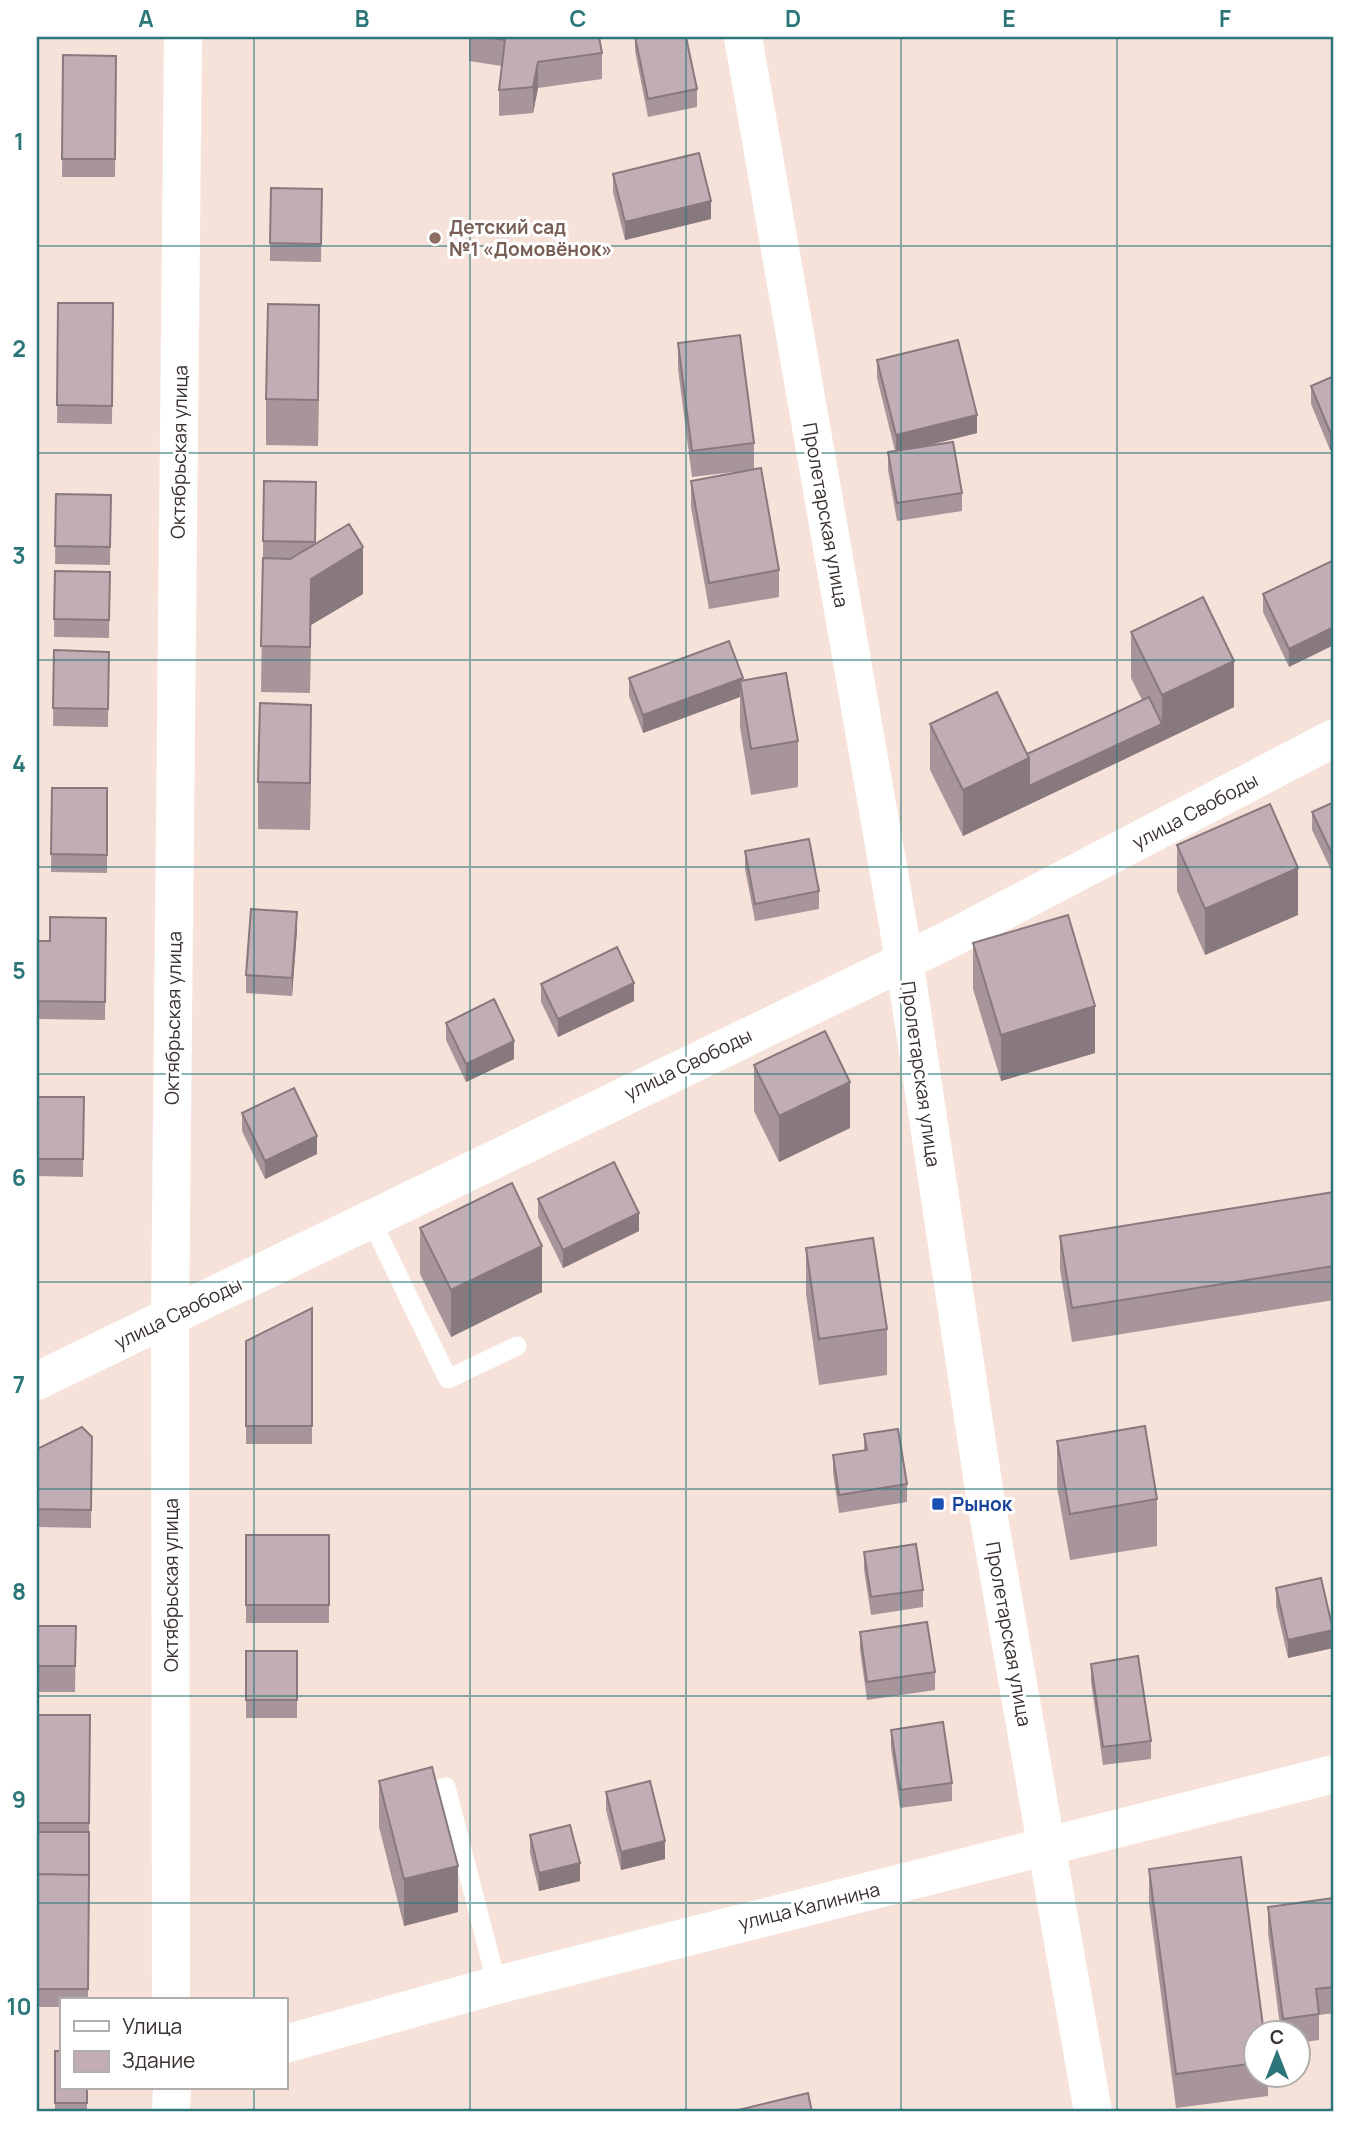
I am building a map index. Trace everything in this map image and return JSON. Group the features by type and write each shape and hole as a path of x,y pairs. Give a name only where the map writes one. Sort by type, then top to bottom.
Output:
{"street":[{"name":"Октябрьская улица","path":"172,1998 170,1318 183,37"},
{"name":"Пролетарская улица","path":"743,37 904,958 985,1496 1093,2112"},
{"name":"улица Свободы","path":"37,1381 904,958 952,938 1334,738"},
{"name":"улица Калинина","path":"287,2043 496,1985 1334,1774"},
{"path":"171,2112 172,2090"}],"lane":[{"path":"370,1218 448,1379 517,1346"},
{"path":"397,1799 446,1787 496,1985"}],"building":[{"path":"484,37 599,37 602,53 538,62 533,87 499,90 505,40"},
{"path":"635,37 686,37 697,89 648,99"},
{"path":"63,55 116,56 115,159 62,159"},
{"path":"699,153 711,201 625,222 613,174"},
{"path":"271,188 322,189 321,244 270,243"},
{"path":"58,303 113,303 112,406 57,405"},
{"path":"268,304 319,305 318,400 266,399"},
{"path":"740,335 754,443 692,451 678,343"},
{"path":"958,340 977,415 896,435 877,360"},
{"path":"1334,376 1334,430 1330,432 1311,386"},
{"path":"953,442 962,493 897,503 888,452"},
{"path":"761,468 779,570 709,583 691,481"},
{"path":"264,481 316,482 315,542 263,541"},
{"path":"56,494 111,495 110,547 55,546"},
{"path":"349,524 363,547 311,579 310,647 261,646 263,558 290,559"},
{"path":"1334,560 1334,627 1289,649 1263,594"},
{"path":"55,571 110,572 109,620 54,619"},
{"path":"1203,597 1234,661 1162,695 1131,632"},
{"path":"729,641 743,678 643,715 629,678"},
{"path":"54,650 109,652 108,709 53,708"},
{"path":"786,673 798,741 751,749 740,681"},
{"path":"997,692 1029,758 963,790 930,724"},
{"path":"1149,697 1162,724 1029,786 1027,754"},
{"path":"260,703 311,705 310,783 258,782"},
{"path":"52,788 107,788 107,855 51,854"},
{"path":"1334,802 1334,853 1332,854 1312,812"},
{"path":"1270,804 1298,868 1205,909 1177,845"},
{"path":"809,839 819,891 755,904 745,851"},
{"path":"251,909 297,912 292,978 246,975"},
{"path":"1068,915 1095,1006 1001,1035 973,943"},
{"path":"50,917 106,918 105,1002 37,1001 37,941 50,941"},
{"path":"617,947 634,983 558,1019 541,984"},
{"path":"494,999 514,1041 466,1064 446,1023"},
{"path":"825,1031 850,1082 779,1116 754,1065"},
{"path":"294,1088 317,1136 265,1161 242,1113"},
{"path":"37,1097 84,1097 83,1159 37,1159"},
{"path":"614,1162 639,1213 563,1250 538,1199"},
{"path":"512,1183 542,1246 451,1290 420,1228"},
{"path":"1334,1192 1334,1266 1072,1308 1060,1236"},
{"path":"873,1238 887,1329 819,1339 806,1248"},
{"path":"312,1308 312,1426 246,1426 246,1341"},
{"path":"1145,1426 1157,1499 1070,1514 1057,1441"},
{"path":"82,1427 92,1437 91,1510 37,1509 37,1449"},
{"path":"898,1429 907,1484 839,1495 833,1455 867,1450 864,1434"},
{"path":"246,1535 329,1535 329,1605 246,1605"},
{"path":"916,1544 923,1590 871,1597 864,1552"},
{"path":"1321,1578 1333,1630 1288,1640 1276,1588"},
{"path":"927,1622 935,1672 867,1682 860,1632"},
{"path":"37,1626 76,1626 75,1666 37,1666"},
{"path":"246,1651 297,1651 297,1700 246,1700"},
{"path":"1138,1656 1151,1741 1103,1747 1091,1664"},
{"path":"37,1715 90,1715 89,1823 37,1823"},
{"path":"943,1722 952,1783 900,1790 891,1730"},
{"path":"432,1767 458,1866 404,1879 379,1781"},
{"path":"650,1781 665,1841 621,1852 606,1792"},
{"path":"570,1825 580,1863 539,1873 530,1835"},
{"path":"37,1832 89,1832 89,1875 37,1874"},
{"path":"1241,1857 1262,2020 1242,2020 1242,2065 1176,2074 1149,1869"},
{"path":"37,1874 89,1875 88,1989 37,1989"},
{"path":"1334,1898 1334,1987 1316,1989 1319,2014 1283,2019 1268,1907"},
{"path":"55,2051 60,2051 60,2090 87,2090 87,2103 55,2103"},
{"path":"808,2093 812,2112 730,2112"}],"place":[{"name":"Детский сад №1 «Домовёнок»","path":"435,238"},
{"name":"Рынок","path":"938,1504"}]}
